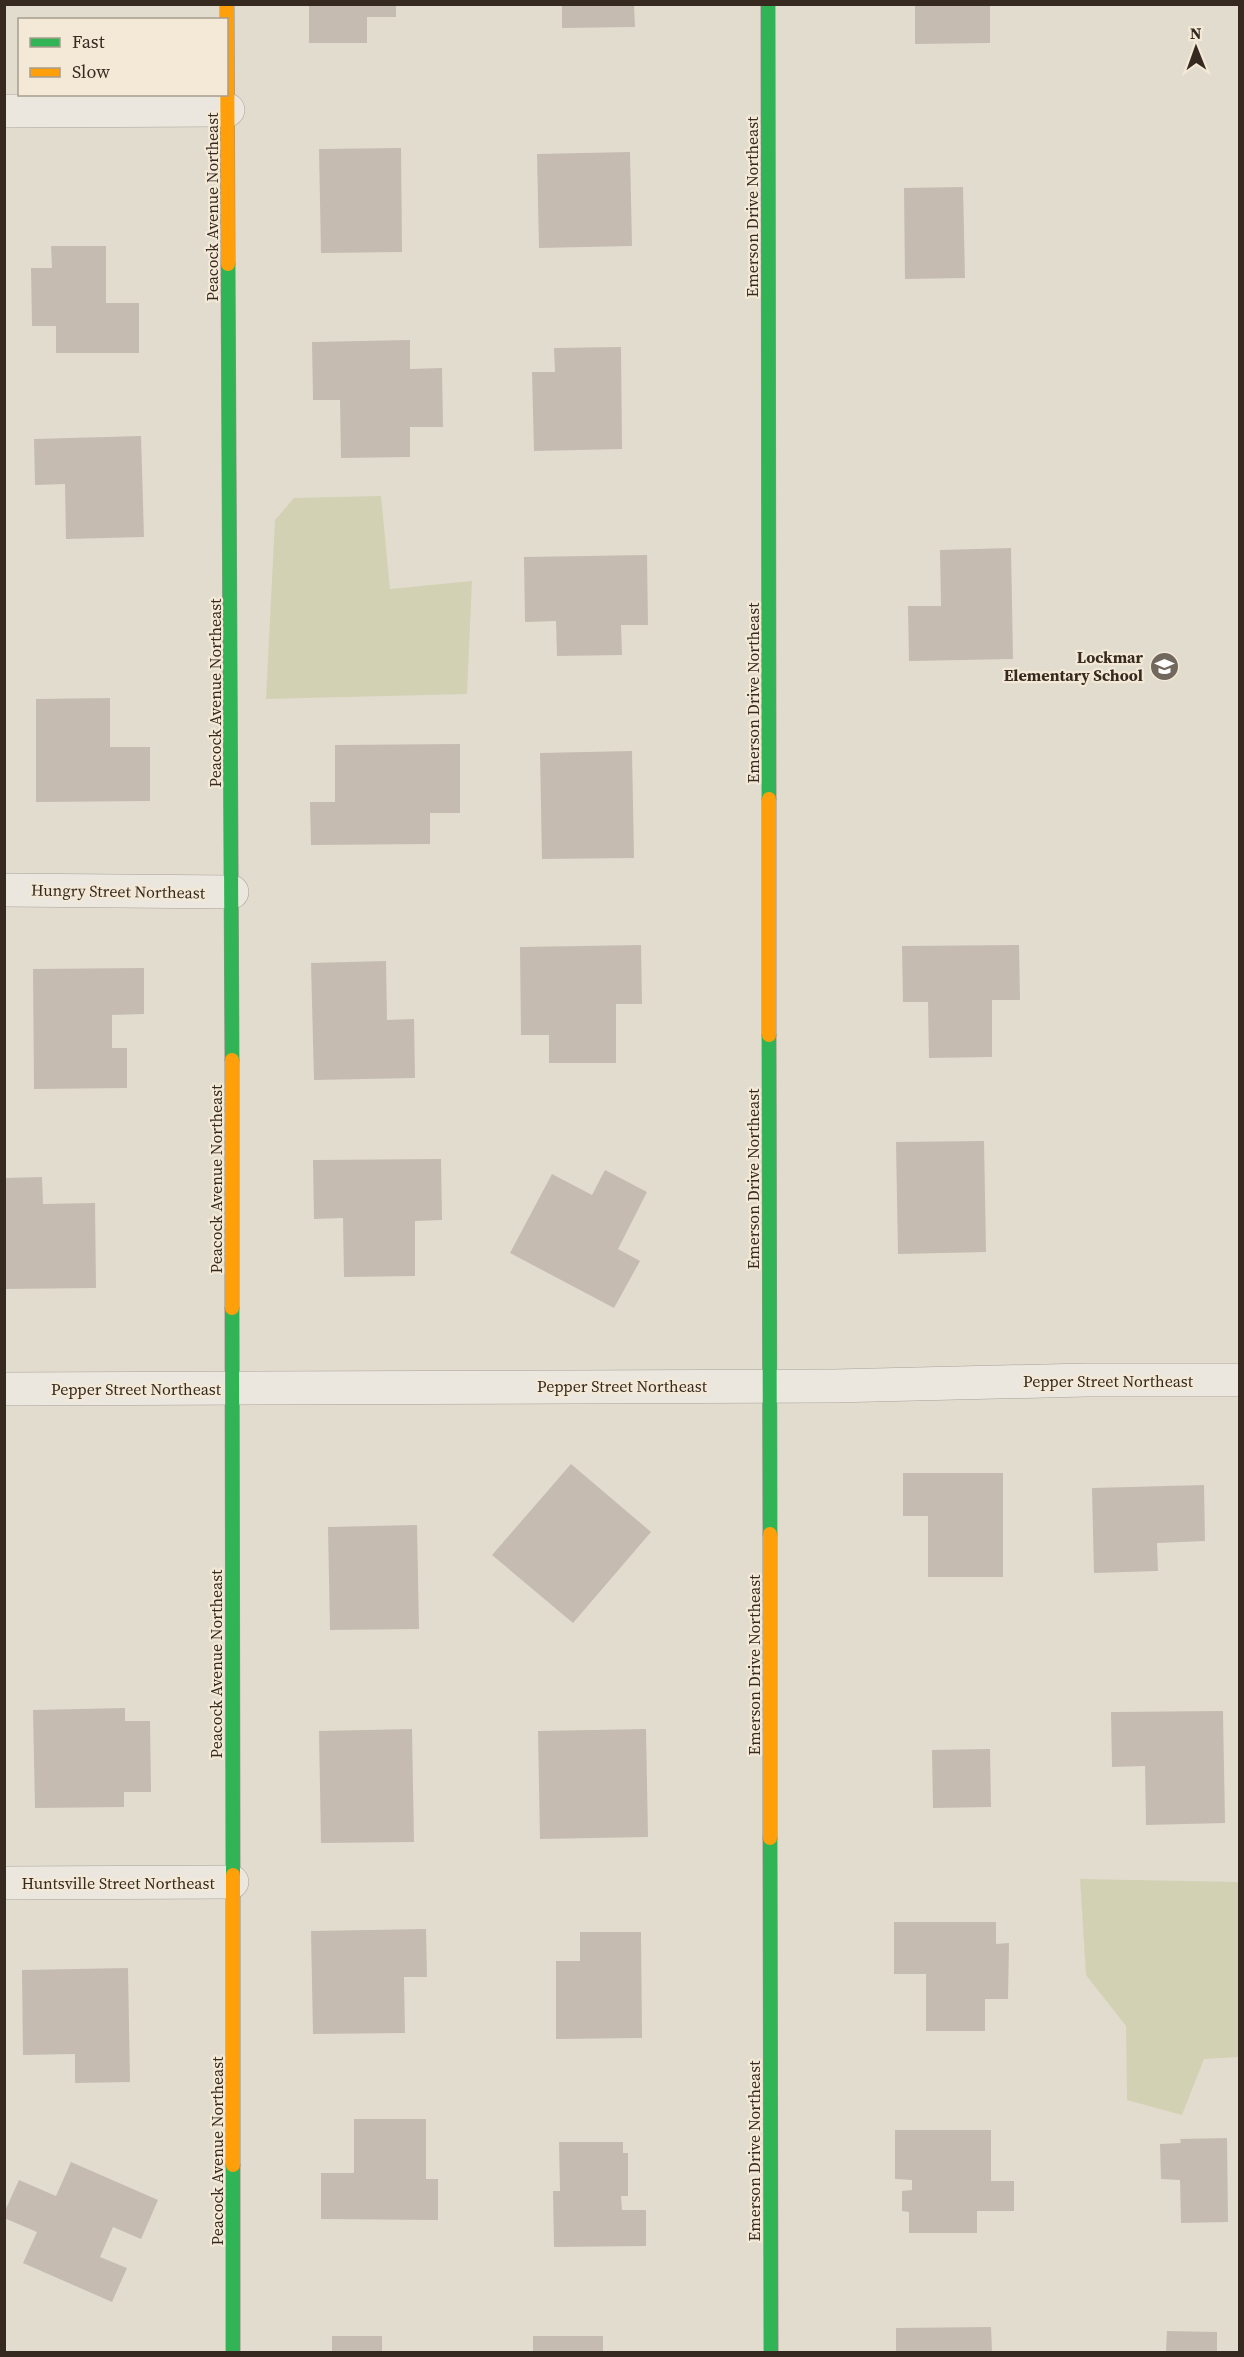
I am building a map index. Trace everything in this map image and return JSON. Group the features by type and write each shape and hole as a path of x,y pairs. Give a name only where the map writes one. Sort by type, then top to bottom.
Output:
{"street":[{"name":"Emerson Drive Northeast","path":"768,4 771,2352"},
{"name":"Peacock Avenue Northeast","path":"228,96 232,892 233,2352"},
{"path":"4,111 228,110"},
{"name":"Hungry Street Northeast","path":"4,890 232,892"},
{"name":"Pepper Street Northeast","path":"4,1389 834,1386 1086,1380 1239,1380"},
{"name":"Huntsville Street Northeast","path":"4,1883 232,1882"}],"green space":[{"path":"381,496 390,589 472,581 467,694 266,699 275,520 294,498"},
{"path":"1080,1879 1239,1882 1239,2057 1204,2059 1182,2115 1127,2100 1126,2026 1086,1975"}],"building":[{"path":"309,4 396,4 396,17 367,17 367,43 309,43"},
{"path":"562,4 634,4 635,27 562,28"},
{"path":"915,4 990,4 990,43 915,44"},
{"path":"401,148 402,252 321,253 319,149"},
{"path":"630,152 632,246 539,248 537,154"},
{"path":"963,187 965,278 905,279 904,188"},
{"path":"51,246 106,246 106,303 139,303 139,353 56,353 56,326 32,326 31,268 52,268"},
{"path":"410,340 410,369 442,368 443,427 410,427 410,457 341,458 340,400 313,400 312,342"},
{"path":"621,347 622,449 534,451 532,372 555,372 554,348"},
{"path":"141,436 144,537 66,539 65,484 35,485 34,439"},
{"path":"1011,548 1013,659 909,661 908,606 941,606 940,550"},
{"path":"647,555 648,625 621,625 622,655 557,656 556,621 525,622 524,557"},
{"path":"110,698 110,747 150,747 150,801 36,802 36,699"},
{"path":"460,744 460,813 430,813 430,844 311,845 310,802 335,802 335,745"},
{"path":"632,751 634,858 542,859 540,753"},
{"path":"641,945 642,1004 616,1004 616,1063 549,1063 549,1035 521,1035 520,947"},
{"path":"1019,945 1020,1000 992,1000 992,1057 929,1058 928,1002 903,1002 902,946"},
{"path":"386,961 387,1020 414,1019 415,1078 314,1080 311,963"},
{"path":"144,968 144,1014 112,1015 112,1048 127,1048 127,1088 34,1089 33,969"},
{"path":"984,1141 986,1252 898,1254 896,1142"},
{"path":"441,1159 442,1220 415,1221 415,1276 344,1277 343,1218 314,1219 313,1160"},
{"path":"605,1170 647,1192 618,1249 640,1261 614,1308 510,1253 552,1174 592,1195"},
{"path":"42,1177 43,1204 95,1203 96,1288 4,1289 4,1178"},
{"path":"571,1464 651,1532 573,1623 492,1555"},
{"path":"903,1473 1003,1473 1003,1577 928,1577 928,1516 903,1516"},
{"path":"1204,1485 1205,1541 1157,1543 1158,1571 1094,1573 1092,1488"},
{"path":"417,1525 419,1629 330,1630 328,1527"},
{"path":"125,1708 125,1721 150,1721 151,1792 124,1792 124,1807 35,1808 33,1710"},
{"path":"1223,1711 1225,1823 1146,1825 1145,1766 1112,1767 1111,1712"},
{"path":"412,1729 414,1842 321,1843 319,1731"},
{"path":"646,1729 648,1837 540,1839 538,1731"},
{"path":"990,1749 991,1807 933,1808 932,1750"},
{"path":"894,1922 996,1922 996,1944 1009,1943 1008,1999 985,1999 985,2031 926,2031 926,1974 894,1974"},
{"path":"426,1929 427,1977 404,1977 405,2033 313,2034 311,1931"},
{"path":"580,1932 641,1932 642,2038 556,2039 556,1961 580,1961"},
{"path":"128,1968 130,2082 75,2083 75,2054 23,2055 22,1970"},
{"path":"354,2119 426,2119 426,2179 438,2179 438,2220 321,2219 321,2173 354,2173"},
{"path":"895,2130 991,2130 991,2181 1014,2181 1014,2211 977,2211 977,2233 909,2233 909,2212 902,2211 902,2191 912,2190 912,2180 895,2179"},
{"path":"1227,2138 1228,2222 1181,2223 1180,2180 1161,2179 1160,2144 1181,2143 1180,2139"},
{"path":"559,2142 623,2142 623,2153 628,2153 628,2196 621,2196 622,2210 646,2210 646,2246 554,2247 553,2191 560,2191"},
{"path":"71,2162 158,2200 141,2239 113,2227 100,2257 127,2268 112,2302 23,2263 37,2232 4,2218 4,2213 19,2180 56,2196"},
{"path":"991,2327 992,2352 896,2352 896,2328"},
{"path":"1167,2331 1217,2332 1217,2352 1166,2352"},
{"path":"332,2336 382,2336 382,2352 332,2352"},
{"path":"533,2336 603,2336 603,2352 533,2352"}],"traffic: fast":[{"path":"768,4 769,799"},
{"path":"228,264 232,1060"},
{"path":"769,1035 770,1534"},
{"path":"232,1308 233,1875"},
{"path":"770,1838 771,2352"},
{"path":"233,2165 233,2352"}],"traffic: slow":[{"path":"227,4 227,18"},
{"path":"227,96 228,264"},
{"path":"769,799 769,1035"},
{"path":"232,1060 232,1308"},
{"path":"770,1534 770,1838"},
{"path":"233,1875 233,2165"}],"place":[{"name":"Lockmar Elementary School","path":"1164,666"}]}
